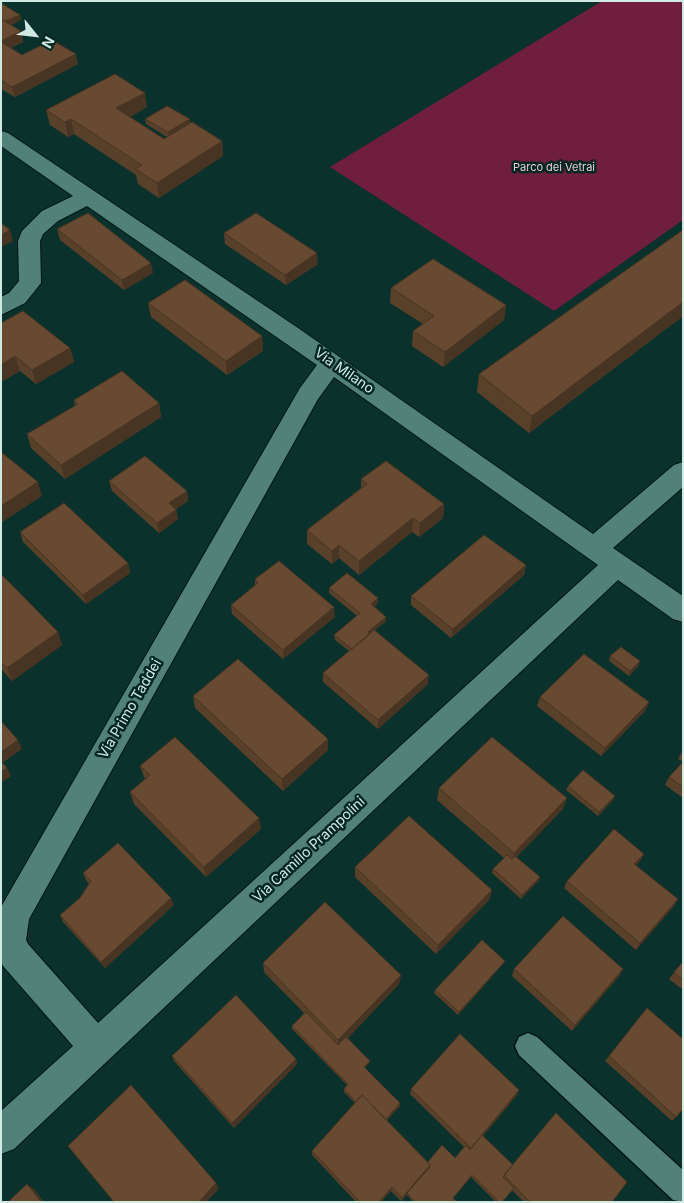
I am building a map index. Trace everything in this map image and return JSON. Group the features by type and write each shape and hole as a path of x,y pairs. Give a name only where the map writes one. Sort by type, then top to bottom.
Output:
{"street":[{"name":"Via Milano","path":"1,137 333,364 683,610"},
{"path":"1,307 17,298 30,283 29,241 33,231 50,216 88,197"},
{"name":"Via Primo Taddei","path":"97,1047 15,954 10,940 9,906 310,394 326,370 333,364"},
{"name":"Via Camillo Prampolini","path":"1,1136 97,1047 606,556 683,472"}],"lane":[{"path":"528,1046 683,1190"}],"green space":[{"name":"Parco dei Vetrai","path":"602,1 683,1 683,220 554,311 330,167"}],"building":[{"path":"1,3 20,15 5,21 1,19"},
{"path":"1,19 21,31 1,41"},
{"path":"52,40 76,54 12,87 1,80 1,42 22,55"},
{"path":"115,74 145,93 116,108 164,139 192,122 222,141 157,183 135,169 142,165 71,119 65,122 46,110"},
{"path":"167,106 190,119 168,132 145,119"},
{"path":"88,213 151,263 122,280 57,229"},
{"path":"256,213 317,253 285,275 224,233"},
{"path":"1,223 10,230 1,235"},
{"path":"683,230 683,302 532,416 479,374"},
{"path":"433,259 506,305 445,352 413,331 434,316 391,288"},
{"path":"185,280 262,336 226,361 148,303"},
{"path":"23,311 70,348 32,370 15,356 1,365 1,323"},
{"path":"122,371 159,403 61,465 27,434 78,404 74,400"},
{"path":"1,452 38,482 1,506"},
{"path":"145,456 187,491 169,503 176,510 157,523 109,481"},
{"path":"386,461 444,504 420,523 413,518 359,561 339,545 332,551 307,530 367,484 361,479"},
{"path":"64,503 128,563 83,595 20,532"},
{"path":"484,535 526,565 453,629 411,596"},
{"path":"279,561 334,607 283,650 231,605 258,583 255,579"},
{"path":"347,573 378,598 371,604 386,617 352,649 334,635 360,613 329,588"},
{"path":"1,574 58,632 7,668 1,662"},
{"path":"374,630 429,675 378,720 323,673"},
{"path":"621,647 640,661 630,671 610,656"},
{"path":"584,654 649,702 605,748 540,697"},
{"path":"238,659 328,739 282,779 193,696"},
{"path":"1,721 18,740 1,752"},
{"path":"175,737 259,818 204,867 130,792 150,775 140,766"},
{"path":"492,737 567,798 514,853 439,788"},
{"path":"1,761 7,768 1,772"},
{"path":"683,762 683,787 669,777"},
{"path":"583,770 615,796 599,812 568,786"},
{"path":"409,816 492,890 438,945 355,867"},
{"path":"614,829 644,854 634,864 678,899 640,943 567,881"},
{"path":"118,843 171,898 101,962 60,915 80,898 91,881 83,873"},
{"path":"507,855 512,859 515,856 540,877 522,895 493,869"},
{"path":"325,902 401,975 338,1040 263,963"},
{"path":"563,916 623,969 575,1025 514,969"},
{"path":"482,940 505,961 459,1012 435,990"},
{"path":"683,962 683,980 674,972"},
{"path":"236,995 296,1059 232,1123 172,1056"},
{"path":"647,1008 683,1039 683,1109 676,1117 609,1056"},
{"path":"306,1012 338,1045 346,1037 370,1061 364,1067 400,1103 386,1119 362,1095 356,1102 344,1089 348,1084 292,1026"},
{"path":"460,1034 519,1090 471,1148 411,1089"},
{"path":"131,1085 216,1183 199,1202 114,1202 68,1146"},
{"path":"362,1095 430,1165 402,1198 392,1187 379,1202 360,1202 312,1151"},
{"path":"556,1113 627,1182 612,1202 530,1202 504,1175"},
{"path":"482,1135 513,1165 503,1177 514,1188 502,1202 499,1202 472,1175 453,1198 457,1202 415,1202 407,1193 430,1167 428,1162 442,1145 455,1158 466,1145 470,1150"},
{"path":"27,1184 41,1202 8,1202"}]}
